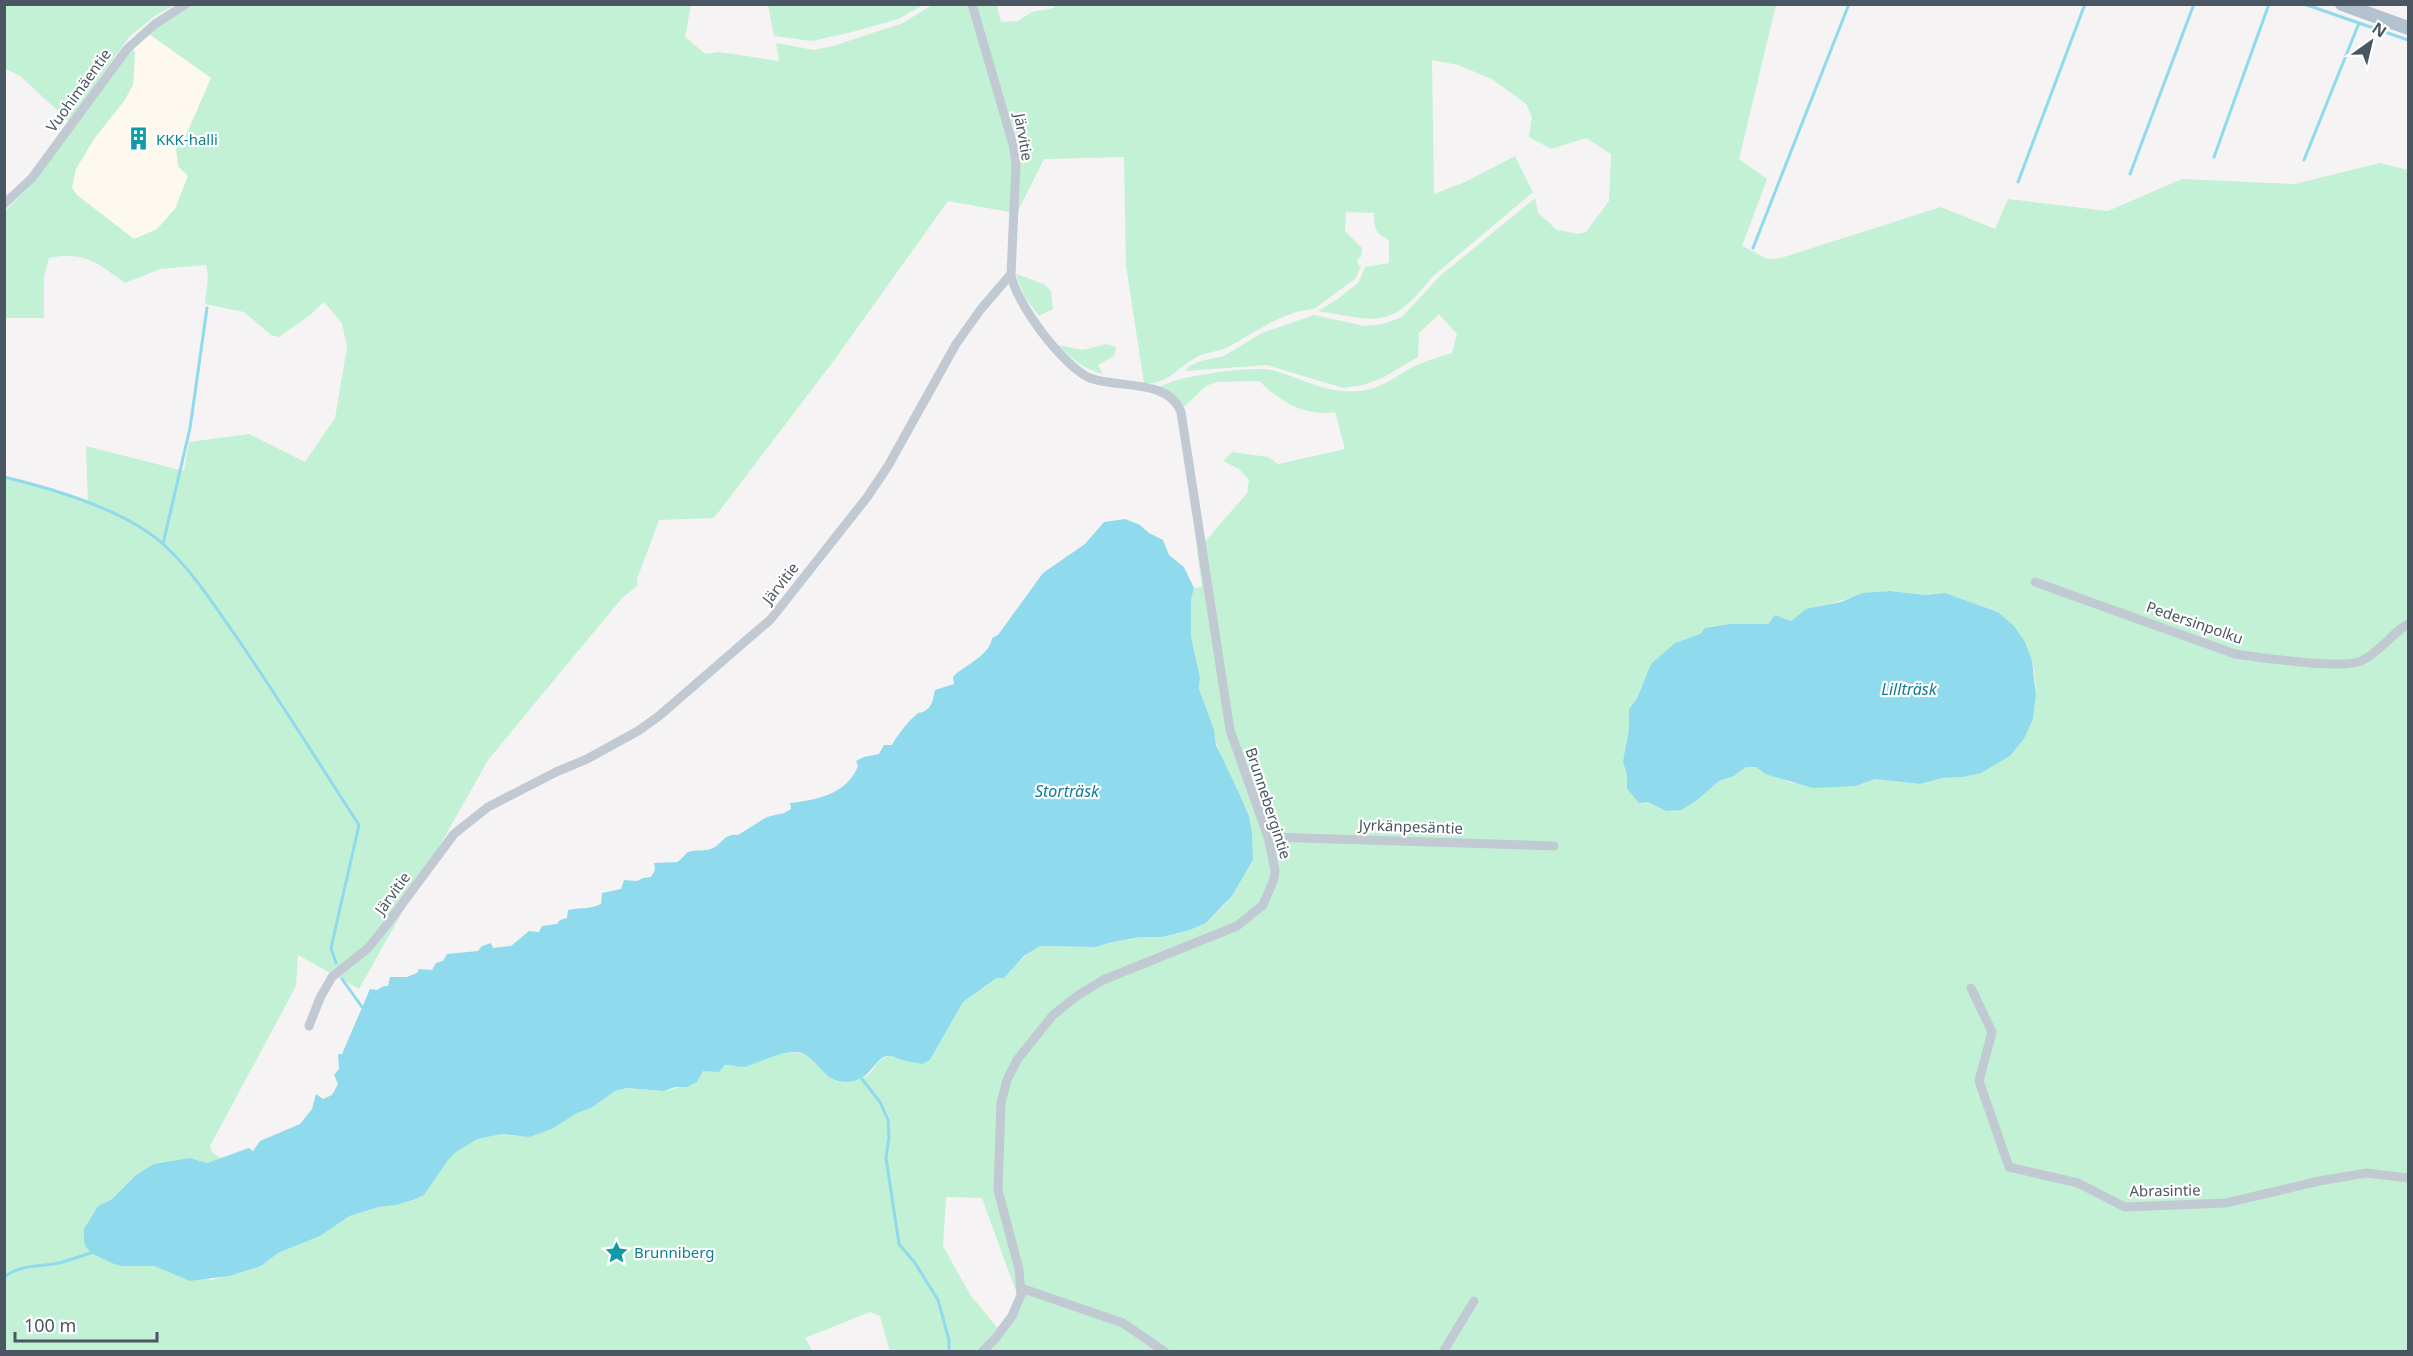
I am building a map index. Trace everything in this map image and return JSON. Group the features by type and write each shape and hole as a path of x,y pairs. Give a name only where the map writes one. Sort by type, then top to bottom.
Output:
{"main road":[{"path":"2342,4 2409,28"}],"street":[{"name":"Vuohimäentie","path":"4,204 32,178 126,49 155,24 186,4"},
{"name":"Järvitie","path":"309,1026 320,998 332,977 368,948 454,834 488,807 597,754 638,731 659,716 771,619 878,482 956,344 981,309 1011,274 1016,165 1014,148 972,4"},
{"name":"Brunnebergintie","path":"982,1352 1012,1316 1021,1288 1019,1269 998,1190 1001,1103 1009,1073 1042,1026 1077,996 1111,976 1237,926 1256,912 1267,898 1275,870 1268,837 1230,730 1178,405 1173,398 1153,389 1106,383 1074,369 1053,346 1024,305 1016,292 1011,274"},
{"name":"Pedersinpolku","path":"2035,582 2235,654 2269,658 2320,663 2359,662 2409,624"},
{"name":"Jyrkänpesäntie","path":"1268,837 1554,846"},
{"name":"Abrasintie","path":"1971,988 1992,1032 1979,1081 2009,1167 2078,1183 2125,1207 2226,1203 2319,1181 2366,1173 2409,1178"},
{"path":"1021,1288 1123,1323 1165,1352"},
{"path":"1443,1352 1474,1300"}],"shaded area":[{"path":"149,34 211,77 188,131 176,149 178,166 188,176 175,209 157,229 134,239 77,195 72,187 76,169 94,139 124,101 133,85 135,53 133,49"}],"green space":[{"path":"768,4 923,5 898,19 812,41 774,36"},
{"path":"1055,4 1776,5 1739,159 1767,179 1742,246 1768,259 1781,258 1941,207 1995,229 2008,199 2108,211 2182,179 2294,184 2380,163 2408,170 2408,1351 890,1352 880,1316 870,1312 805,1338 813,1352 5,1351 4,477 47,487 88,502 86,446 184,471 189,442 249,434 305,462 335,418 347,347 342,323 324,302 279,337 271,335 244,312 205,304 208,276 206,265 160,269 125,283 90,260 72,256 49,258 44,276 44,318 5,318 5,211 36,180 126,54 133,49 135,53 133,85 124,101 94,139 76,169 72,188 77,195 134,239 157,229 175,209 188,176 178,166 176,149 188,131 211,78 149,34 193,5 691,5 685,37 705,54 719,52 779,61 776,43 814,50 903,23 932,5 970,5 1013,152 1010,212 948,201 835,359 714,518 659,520 637,579 637,586 622,598 488,760 359,989 298,955 296,986 210,1146 212,1152 221,1158 207,1163 190,1158 136,1175 112,1199 98,1206 91,1253 122,1266 154,1266 190,1281 201,1278 212,1280 261,1266 278,1253 320,1236 351,1216 417,1199 424,1195 447,1160 474,1135 514,1136 552,1129 577,1113 591,1108 615,1091 627,1088 664,1091 681,1087 703,1071 719,1071 725,1065 746,1066 792,1052 805,1055 827,1075 840,1082 866,1076 879,1062 890,1055 915,1062 925,1062 930,1060 963,1002 998,978 1004,978 1021,960 1040,946 1096,947 1112,942 1140,937 1162,937 1190,930 1206,923 1232,896 1253,860 1249,816 1222,760 1199,689 1200,678 1191,636 1191,600 1194,588 1202,587 1197,551 1247,493 1249,480 1239,469 1223,461 1232,452 1268,457 1278,464 1345,449 1335,412 1303,410 1284,401 1259,381 1216,382 1206,386 1184,407 1159,388 1196,376 1261,369 1283,373 1325,388 1359,391 1375,388 1417,365 1452,353 1457,334 1439,314 1419,333 1418,357 1382,378 1363,385 1343,388 1267,365 1185,371 1189,366 1201,361 1224,356 1262,333 1314,315 1364,326 1383,324 1402,317 1440,276 1535,198 1538,213 1557,230 1579,234 1586,232 1609,201 1611,154 1586,138 1551,149 1529,137 1532,117 1526,104 1492,79 1458,65 1432,60 1434,194 1465,182 1515,156 1533,192 1432,277 1405,306 1394,314 1382,318 1370,319 1318,311 1359,282 1365,267 1389,263 1389,240 1376,230 1374,213 1346,212 1345,231 1362,248 1361,257 1357,259 1358,265 1361,266 1356,278 1314,309 1280,318 1228,347 1197,357 1165,379 1144,383 1126,266 1124,157 1044,159 1017,213 1020,159 1017,140 975,5 997,5 1001,22 1018,21 1032,12 1054,8","holes":["1890,591 1925,595 1945,593 1998,612 2032,661 2035,677 2036,695 2033,719 2024,739 2010,756 1962,777 1942,778 1920,784 1875,779 1856,786 1791,783 1777,776 1765,774 1756,767 1746,767 1734,776 1719,781 1696,801 1666,811 1648,802 1639,803 1627,789 1627,776 1623,761 1629,729 1629,709 1651,665 1675,643 1700,634 1706,628 1730,624 1768,624 1775,615 1791,621 1839,601","946,1197 982,1198 1015,1289 1021,1295 1000,1331 971,1296 943,1246"]},
{"path":"4,5 174,5 156,15 129,37 69,121 19,75 5,69"},
{"path":"1016,274 1044,284 1051,291 1053,309 1039,316 1024,296"},
{"path":"1106,344 1116,347 1114,356 1098,365 1103,374 1078,363 1058,345 1083,350"}],"water":[{"name":"Storträsk","path":"1125,519 1140,525 1163,540 1169,555 1184,567 1194,588 1191,600 1191,636 1200,678 1199,689 1214,730 1216,745 1249,816 1253,860 1232,896 1206,923 1190,930 1162,937 1140,937 1096,947 1040,946 1024,956 1004,978 997,978 963,1002 930,1060 922,1064 886,1056 862,1078 846,1082 831,1078 804,1054 785,1053 746,1067 725,1065 719,1072 703,1071 697,1082 687,1087 675,1087 664,1091 627,1088 615,1091 591,1108 577,1113 552,1129 529,1137 501,1134 477,1139 448,1160 424,1195 396,1205 379,1207 350,1216 320,1236 278,1253 261,1266 229,1276 190,1281 154,1266 114,1264 91,1253 86,1247 84,1229 98,1206 112,1199 136,1175 154,1164 190,1158 207,1163 249,1148 253,1151 260,1141 300,1124 312,1109 316,1094 323,1099 332,1095 338,1084 334,1075 339,1069 338,1054 342,1054 370,989 377,990 388,986 390,977 407,977 417,973 419,969 432,970 436,963 443,961 447,954 478,951 482,946 491,943 493,948 511,946 529,931 539,932 542,926 557,924 560,920 567,918 568,910 601,904 602,893 621,889 624,880 637,881 651,877 655,870 654,863 677,862 688,852 713,848 730,835 738,835 767,817 791,809 790,803 810,800 839,789 853,776 858,766 856,761 879,754 884,745 892,745 917,714 930,707 935,690 954,684 953,677 987,650 992,638 998,635 1043,573 1085,544 1104,522"},
{"name":"Lillträsk","path":"1890,591 1925,595 1945,593 1998,612 2014,626 2025,642 2032,661 2036,695 2033,719 2024,739 2010,756 1981,773 1942,778 1920,784 1875,779 1856,786 1813,788 1765,774 1756,767 1746,767 1734,776 1719,781 1696,801 1681,810 1666,811 1648,802 1639,803 1627,789 1627,776 1623,761 1629,729 1629,709 1637,698 1651,664 1675,643 1700,634 1705,628 1730,624 1768,624 1775,615 1791,621 1806,609 1841,602 1862,593"}],"waterway":[{"path":"1753,248 1849,4"},
{"path":"2018,182 2085,4"},
{"path":"2130,174 2194,4"},
{"path":"2214,157 2269,4"},
{"path":"2304,4 2408,40"},
{"path":"2304,160 2359,23"},
{"path":"163,544 190,428 207,308"},
{"path":"4,477 88,502 129,520 147,532 163,544 185,567 242,645 359,825 331,948 336,963"},
{"path":"342,979 362,1007"},
{"path":"862,1079 880,1102 888,1120 889,1137 886,1158 899,1244 915,1263 938,1300 949,1340 949,1352"},
{"path":"4,1277 24,1268 59,1263 91,1253"}],"place":[{"name":"KKK-halli","path":"138,139"},
{"name":"Brunniberg","path":"616,1252"}]}
